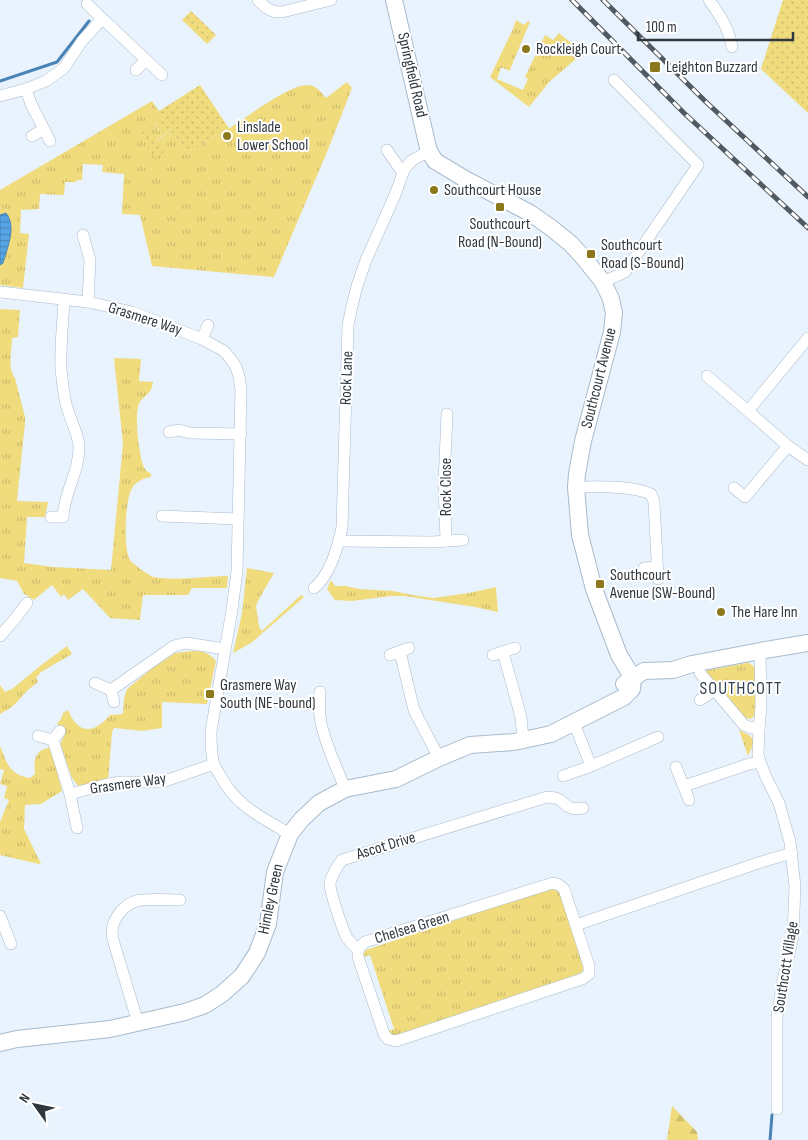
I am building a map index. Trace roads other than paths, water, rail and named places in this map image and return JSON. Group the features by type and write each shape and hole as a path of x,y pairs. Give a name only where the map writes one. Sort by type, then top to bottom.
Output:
{"street":[{"path":"258,0 269,10 276,13 331,0"},
{"name":"Springfield Road","path":"394,0 429,151"},
{"path":"708,0 730,34 732,46"},
{"path":"87,4 162,75"},
{"path":"0,96 46,81 64,68 82,40 102,18"},
{"path":"136,70 146,60"},
{"path":"603,282 625,272 698,165 614,80"},
{"path":"26,89 31,104 50,141"},
{"path":"32,136 44,129"},
{"path":"387,150 400,168 404,170 411,161 429,151"},
{"name":"Southcourt Avenue","path":"429,151 435,161 444,167 530,213 570,243 603,282 611,299 614,314 612,332 583,440 576,486 580,535 594,589 619,655 633,678"},
{"name":"Rock Lane","path":"314,588 322,580 333,557 342,528 348,325 355,293 364,268 404,170"},
{"name":"Grasmere Way","path":"83,234 90,260 88,302"},
{"name":"Grasmere Way","path":"0,292 88,302 137,313 202,339 224,351 236,367 241,390 238,559 232,610 211,730 211,748 214,764 224,784 236,799 250,810 290,834"},
{"path":"64,300 61,369 65,401 79,446 77,468 63,508 57,517 75,518"},
{"name":"Grasmere Way","path":"202,339 208,325"},
{"path":"748,411 808,338"},
{"path":"707,376 788,446 808,460"},
{"name":"Rock Close","path":"446,541 444,483 451,433 447,414"},
{"path":"169,432 179,430 190,433 241,434"},
{"path":"734,488 745,497 788,446"},
{"path":"576,486 622,488 651,494 654,502 657,573 644,568"},
{"path":"168,520 238,519"},
{"name":"Rock Close","path":"339,541 432,542 463,540"},
{"path":"0,636 20,622 27,603"},
{"path":"95,683 112,696 174,646 186,643 225,649"},
{"path":"633,678 645,681 660,678 673,670 692,664 760,650 808,643"},
{"path":"515,648 498,654 521,717 523,740"},
{"name":"Southcott Village","path":"760,650 761,706 758,754 779,803 790,842 795,886 793,937 777,1018 777,1109"},
{"path":"400,652 414,710 439,758"},
{"path":"700,673 744,725 759,729"},
{"name":"Himley Green","path":"0,1043 17,1039 110,1029 185,1012 204,1005 222,994 242,976 257,953 268,924 275,872 290,834 319,803 345,790 396,779 470,745 514,742 551,734 611,702 624,684 633,678"},
{"path":"700,700 714,690"},
{"path":"317,697 322,729 345,790"},
{"path":"574,723 591,766"},
{"name":"Grasmere Way","path":"38,736 57,736 77,828"},
{"path":"563,776 658,737"},
{"path":"684,786 760,762"},
{"name":"Grasmere Way","path":"70,794 120,782 162,782 214,764"},
{"path":"676,767 689,800"},
{"name":"Ascot Drive","path":"358,949 348,939 331,892 332,875 342,860 547,797 555,798 575,809 583,808"},
{"path":"526,803 530,814"},
{"path":"576,925 792,852"},
{"name":"Chelsea Green","path":"561,880 576,925 593,977 386,1043 358,957 358,949 365,942 561,880"},
{"path":"138,1023 114,943 112,932 115,921 120,912 137,900 180,900"},
{"path":"0,919 10,944"}],"water":[{"path":"6,213 11,225 11,231 3,263 0,265 0,215"}],"waterway":[{"path":"0,81 57,62 89,21"},
{"path":"770,1140 772,1115"}],"railway":[{"path":"572,0 684,113 808,228"},
{"path":"603,0 706,102 808,197"}],"place":[{"name":"Rockleigh Court","path":"526,49"},
{"name":"Leighton Buzzard","path":"655,67"},
{"name":"Linslade Lower School","path":"227,136"},
{"name":"Southcourt House","path":"434,190"},
{"name":"Southcourt Road (N-Bound)","path":"500,207"},
{"name":"Southcourt Road (S-Bound)","path":"591,254"},
{"name":"Southcourt Avenue (SW-Bound)","path":"600,584"},
{"name":"The Hare Inn","path":"721,612"},
{"name":"Grasmere Way South (NE-bound)","path":"210,694"}],"district":[{"name":"SOUTHCOTT","path":"741,688"}]}
